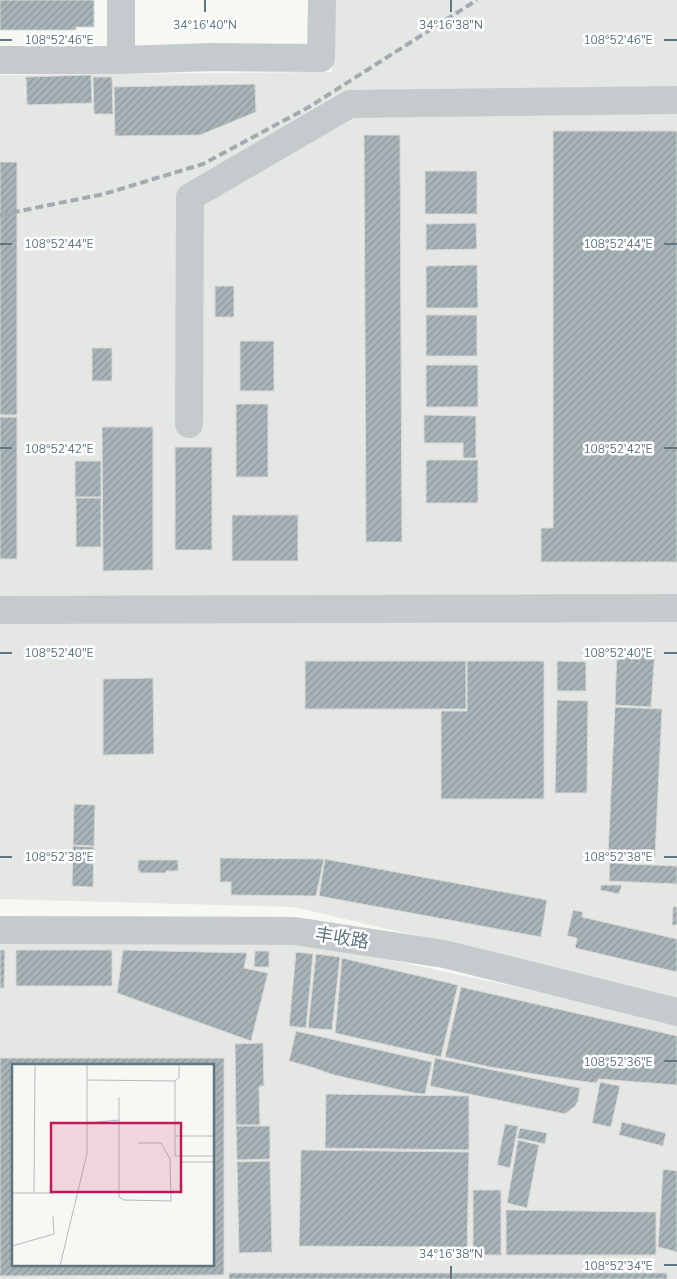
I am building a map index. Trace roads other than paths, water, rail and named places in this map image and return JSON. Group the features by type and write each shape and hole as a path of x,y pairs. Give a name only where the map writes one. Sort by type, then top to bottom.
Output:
{"street":[{"path":"121,0 121,60"},
{"path":"0,60 121,60 213,57 321,58 322,0"},
{"path":"188,424 190,197 350,104 677,100"},
{"path":"0,610 677,608"},
{"name":"丰收路","path":"0,930 295,931 444,954 677,1012"}],"railway":[{"path":"0,215 104,194 203,164 309,107 477,0"}]}
